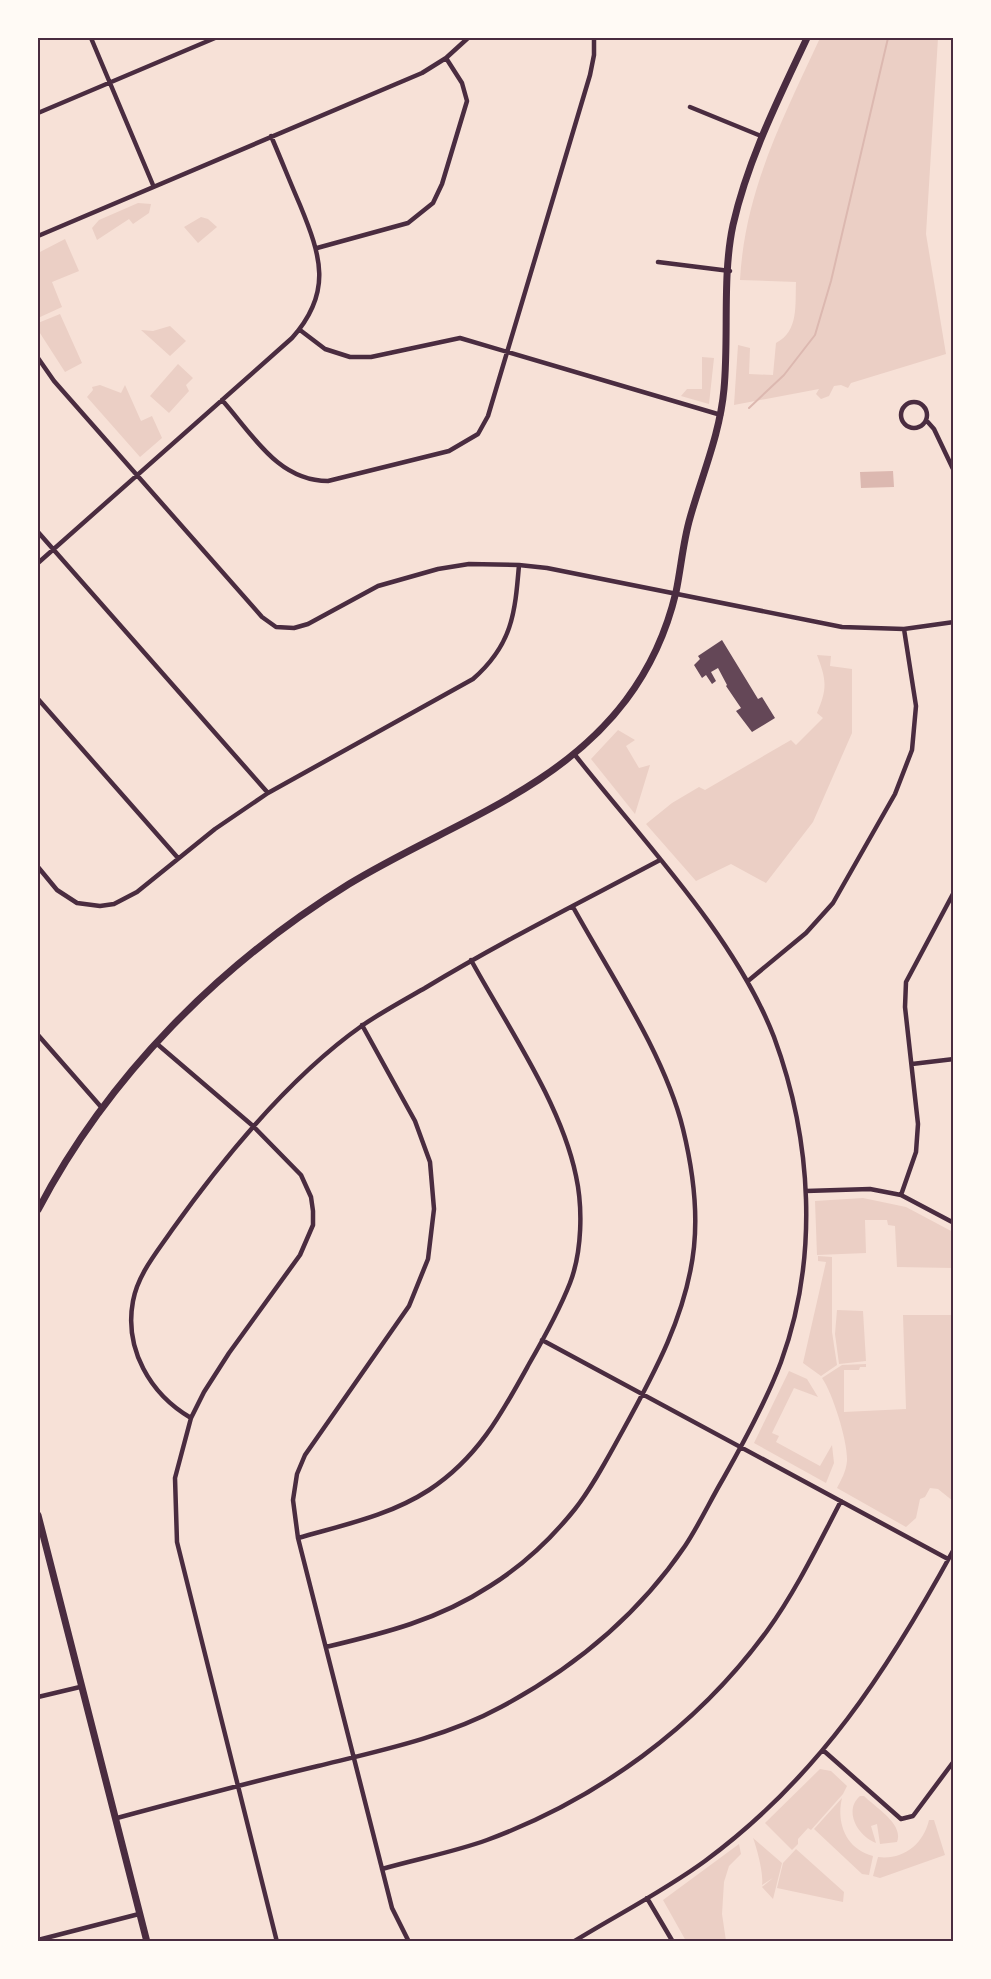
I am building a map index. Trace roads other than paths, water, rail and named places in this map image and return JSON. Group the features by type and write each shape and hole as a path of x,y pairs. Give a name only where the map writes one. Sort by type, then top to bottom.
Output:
{"main road":[{"path":"38,1210 53,1181 102,1108 156,1043 244,959 297,919 350,884 540,780 575,755 617,711 637,684 660,642 675,595 690,519 721,415 732,229 741,193 761,136 807,38"},
{"path":"38,1515 80,1687 117,1818 147,1941"}],"street":[{"path":"91,38 153,185"},
{"path":"38,113 215,38"},
{"path":"38,236 153,185 422,73 446,58 468,38"},
{"path":"222,400 287,472 306,480 328,482 449,451 478,434 488,416 590,75 594,55 594,38"},
{"path":"316,248 408,223 433,203 442,184 467,101 462,83 446,58"},
{"path":"690,107 761,136"},
{"path":"38,563 300,330 310,314 319,288 321,273 316,248 271,136"},
{"path":"658,262 730,271"},
{"path":"300,330 325,350 350,357 371,357 454,337 721,415"},
{"path":"38,358 262,617 276,627 294,628 308,624 378,586 438,569 469,564 519,564 547,568 842,627 904,629 954,622"},
{"path":"926,420 918,427 908,427 901,419 902,409 909,402 919,403 926,410 926,420 934,429 954,471"},
{"path":"38,532 268,793"},
{"path":"38,867 66,897 77,903 100,906 127,898 268,793 473,679 488,666 511,628 516,605 519,564"},
{"path":"748,981 806,933 833,903 895,794 912,750 916,706 904,629"},
{"path":"38,699 178,858"},
{"path":"117,1818 354,1757 443,1731 497,1709 555,1676 599,1642 640,1603 685,1546 740,1448 780,1363 795,1315 804,1267 806,1191 800,1125 773,1036 748,981 724,943 575,755"},
{"path":"191,1418 167,1402 153,1387 141,1365 131,1326 133,1302 145,1269 222,1161 253,1126 318,1062 362,1025 471,960 660,860"},
{"path":"901,1195 917,1143 912,1064 905,1007 906,982 954,892"},
{"path":"326,1647 405,1628 444,1612 490,1586 537,1551 591,1487 643,1394 671,1335 687,1292 694,1245 694,1203 690,1163 669,1085 573,907"},
{"path":"298,1538 398,1508 431,1489 460,1466 492,1431 571,1282 579,1242 580,1205 576,1176 564,1134 550,1102 471,960"},
{"path":"362,1025 415,1121 430,1162 434,1209 428,1259 409,1306 305,1455 297,1474 293,1500 298,1538 392,1908 409,1941"},
{"path":"38,1035 102,1108"},
{"path":"156,1043 253,1126 301,1175 310,1197 313,1225 300,1255 229,1353 204,1392 191,1418 175,1478 177,1542 277,1941"},
{"path":"912,1064 954,1059"},
{"path":"806,1191 870,1189 901,1195 954,1223"},
{"path":"542,1340 948,1559"},
{"path":"382,1869 486,1840 538,1819 604,1784 647,1753 690,1717 723,1684 767,1632 796,1587 842,1502"},
{"path":"573,1941 704,1862 770,1807 824,1751 882,1673 954,1549"},
{"path":"38,1696 80,1687"},
{"path":"824,1751 901,1819 913,1816 954,1761"},
{"path":"647,1898 673,1941"},
{"path":"38,1940 140,1914"}],"waterway":[{"path":"749,408 784,375 815,335 831,281 888,38"}]}
